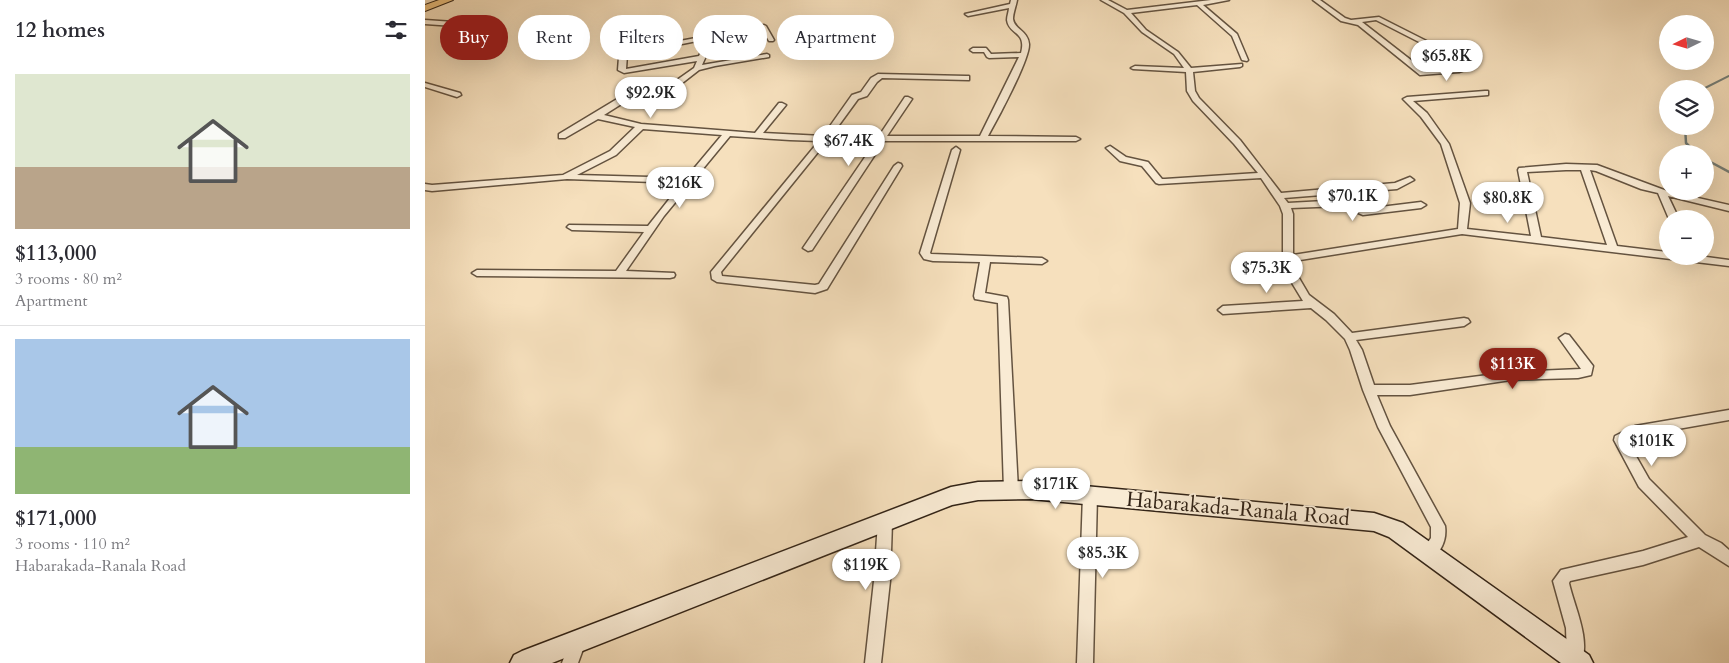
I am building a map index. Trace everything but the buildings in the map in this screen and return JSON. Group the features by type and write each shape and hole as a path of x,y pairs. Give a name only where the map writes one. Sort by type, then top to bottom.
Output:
{"main road":[{"path":"425,8 448,0"},
{"name":"Habarakada-Ranala Road","path":"522,663 951,496 979,491 1011,490 1090,495 1374,522 1396,530 1578,661"}],"street":[{"path":"1104,0 1127,12 1144,31 1176,53 1189,70 1191,91 1196,99 1237,142 1264,175 1285,206 1288,214 1288,259 1294,278 1305,297 1330,317 1349,337 1356,350 1384,427 1438,526 1440,534 1438,542 1427,553"},
{"path":"1127,12 1200,5 1226,0"},
{"path":"1316,0 1343,20 1360,23 1423,73 1459,70 1473,66 1377,18 1353,21"},
{"path":"968,14 1014,2 1010,19 1012,24 1024,36 1026,42 1023,55 984,137"},
{"path":"1135,68 1189,70 1243,62 1235,35 1200,5"},
{"path":"425,22 440,23"},
{"path":"767,33 771,40"},
{"path":"693,39 627,52 622,57 621,70 627,71 693,59"},
{"path":"973,50 986,50 992,56 1023,55"},
{"path":"697,69 700,60"},
{"path":"562,136 640,90 645,88 667,90 697,69 740,60"},
{"path":"898,166 823,287 815,289 717,278 716,272 825,138 855,98 864,94 877,77 966,78"},
{"path":"427,87 457,95"},
{"path":"1462,231 1465,203 1445,144 1424,115 1407,99 1485,93"},
{"path":"808,248 908,99"},
{"path":"757,136 782,105"},
{"path":"597,116 641,126 757,136 881,139 984,137 1076,139"},
{"path":"565,177 613,153 641,126"},
{"path":"619,274 687,181 728,133"},
{"path":"1110,148 1123,159 1145,164 1159,181 1264,175"},
{"path":"955,150 925,253 927,256 933,258 1042,261"},
{"path":"1585,168 1613,250"},
{"path":"1537,240 1522,170 1597,168 1659,191"},
{"path":"425,187 565,177 687,181"},
{"path":"1278,196 1397,186 1410,180"},
{"path":"1695,200 1729,208"},
{"path":"1285,206 1343,203 1363,212 1421,205"},
{"path":"571,227 651,229"},
{"path":"1288,259 1462,231 1659,255"},
{"path":"986,259 979,296 1003,300 1011,490"},
{"path":"1714,261 1729,263"},
{"path":"477,273 670,275"},
{"path":"1223,310 1313,304"},
{"path":"1349,337 1464,322"},
{"path":"1369,390 1410,390 1511,376 1578,374 1587,372 1587,366 1565,338"},
{"path":"1729,416 1635,431 1620,440 1644,483 1700,540 1716,548 1729,559"},
{"path":"1085,663 1090,495"},
{"path":"873,663 882,581 885,522"},
{"path":"1578,661 1574,628 1561,581 1566,575 1643,558 1700,540"},
{"path":"569,663 578,641"}],"waterway":[{"path":"1714,84 1729,76"},
{"path":"1686,135 1688,145"},
{"path":"1714,164 1729,172"}]}
